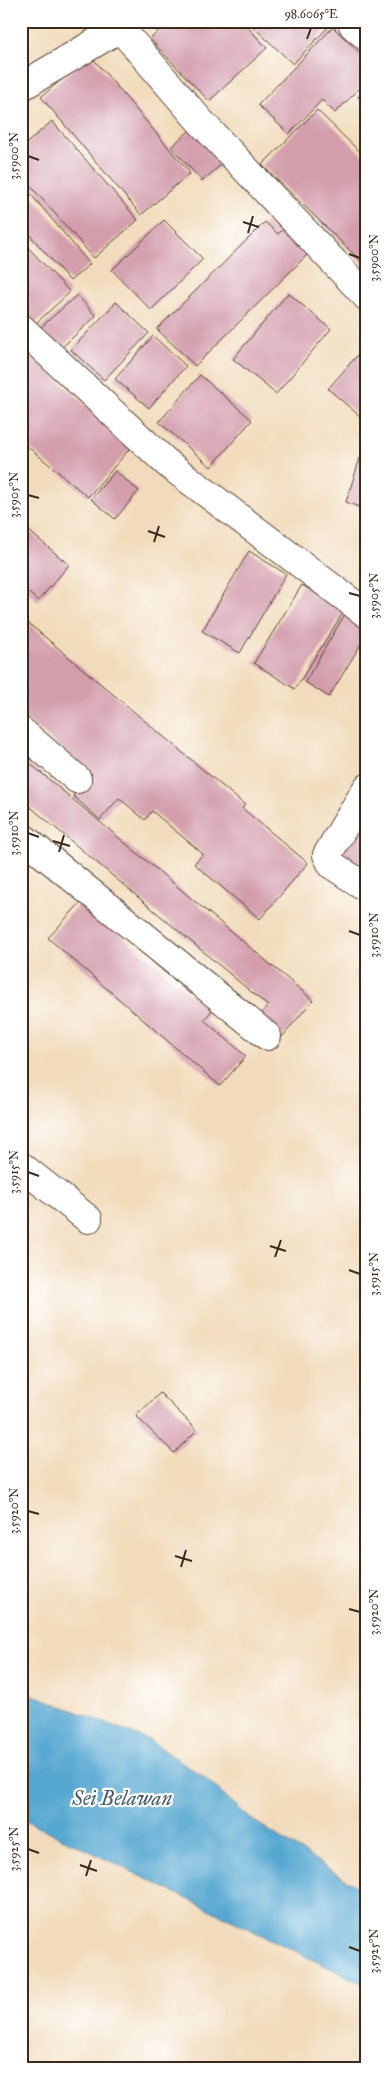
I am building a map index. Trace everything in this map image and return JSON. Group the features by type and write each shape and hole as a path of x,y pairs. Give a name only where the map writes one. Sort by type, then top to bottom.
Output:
{"street":[{"path":"21,87 126,24 200,120 367,297"},
{"path":"21,328 168,464 367,614"},
{"path":"21,731 77,778"},
{"path":"367,788 328,855 332,865 367,888"},
{"path":"21,836 267,1036"},
{"path":"21,1166 88,1219"}],"water":[{"name":"Sei Belawan","path":"21,1690 149,1740 204,1777 251,1819 367,1893 367,1986 21,1818"}],"building":[{"path":"169,21 242,21 267,48 209,101 150,39"},
{"path":"247,21 328,21 331,24 293,64"},
{"path":"333,27 367,60 367,81 335,113 322,100 289,134 258,105"},
{"path":"90,55 190,173 141,215 41,97"},
{"path":"367,89 367,105 358,97"},
{"path":"317,110 367,159 367,263 365,265 262,165"},
{"path":"52,121 138,220 94,258 21,175 21,148"},
{"path":"198,123 229,158 202,181 171,147"},
{"path":"28,191 90,264 70,281 21,225 21,196"},
{"path":"164,220 203,259 151,310 112,270"},
{"path":"265,222 278,234 284,228 309,253 195,366 157,329"},
{"path":"21,240 70,292 33,326 21,314"},
{"path":"288,293 331,329 276,394 233,359"},
{"path":"77,295 96,316 60,349 40,328"},
{"path":"116,302 149,333 104,380 71,350"},
{"path":"153,336 186,366 149,408 115,379"},
{"path":"367,344 367,422 328,389"},
{"path":"28,354 133,445 88,497 21,441 21,361"},
{"path":"200,375 252,420 211,467 159,422"},
{"path":"360,458 367,460 367,510 346,502"},
{"path":"115,471 139,491 115,519 91,499"},
{"path":"21,524 69,565 38,601 21,586"},
{"path":"249,551 286,574 240,653 202,631"},
{"path":"302,585 344,611 295,689 254,663"},
{"path":"346,612 367,624 367,634 329,697 305,682"},
{"path":"21,617 245,805 242,808 308,863 260,919 194,864 203,854 152,811 145,820 119,798 100,820 73,796 92,774 21,715"},
{"path":"21,756 313,1000 282,1037 258,1017 268,1006 21,799"},
{"path":"367,806 367,871 334,851"},
{"path":"82,901 190,994 197,986 217,1004 204,1020 246,1056 220,1086 48,938"},
{"path":"160,1393 197,1430 174,1453 136,1416"}]}
